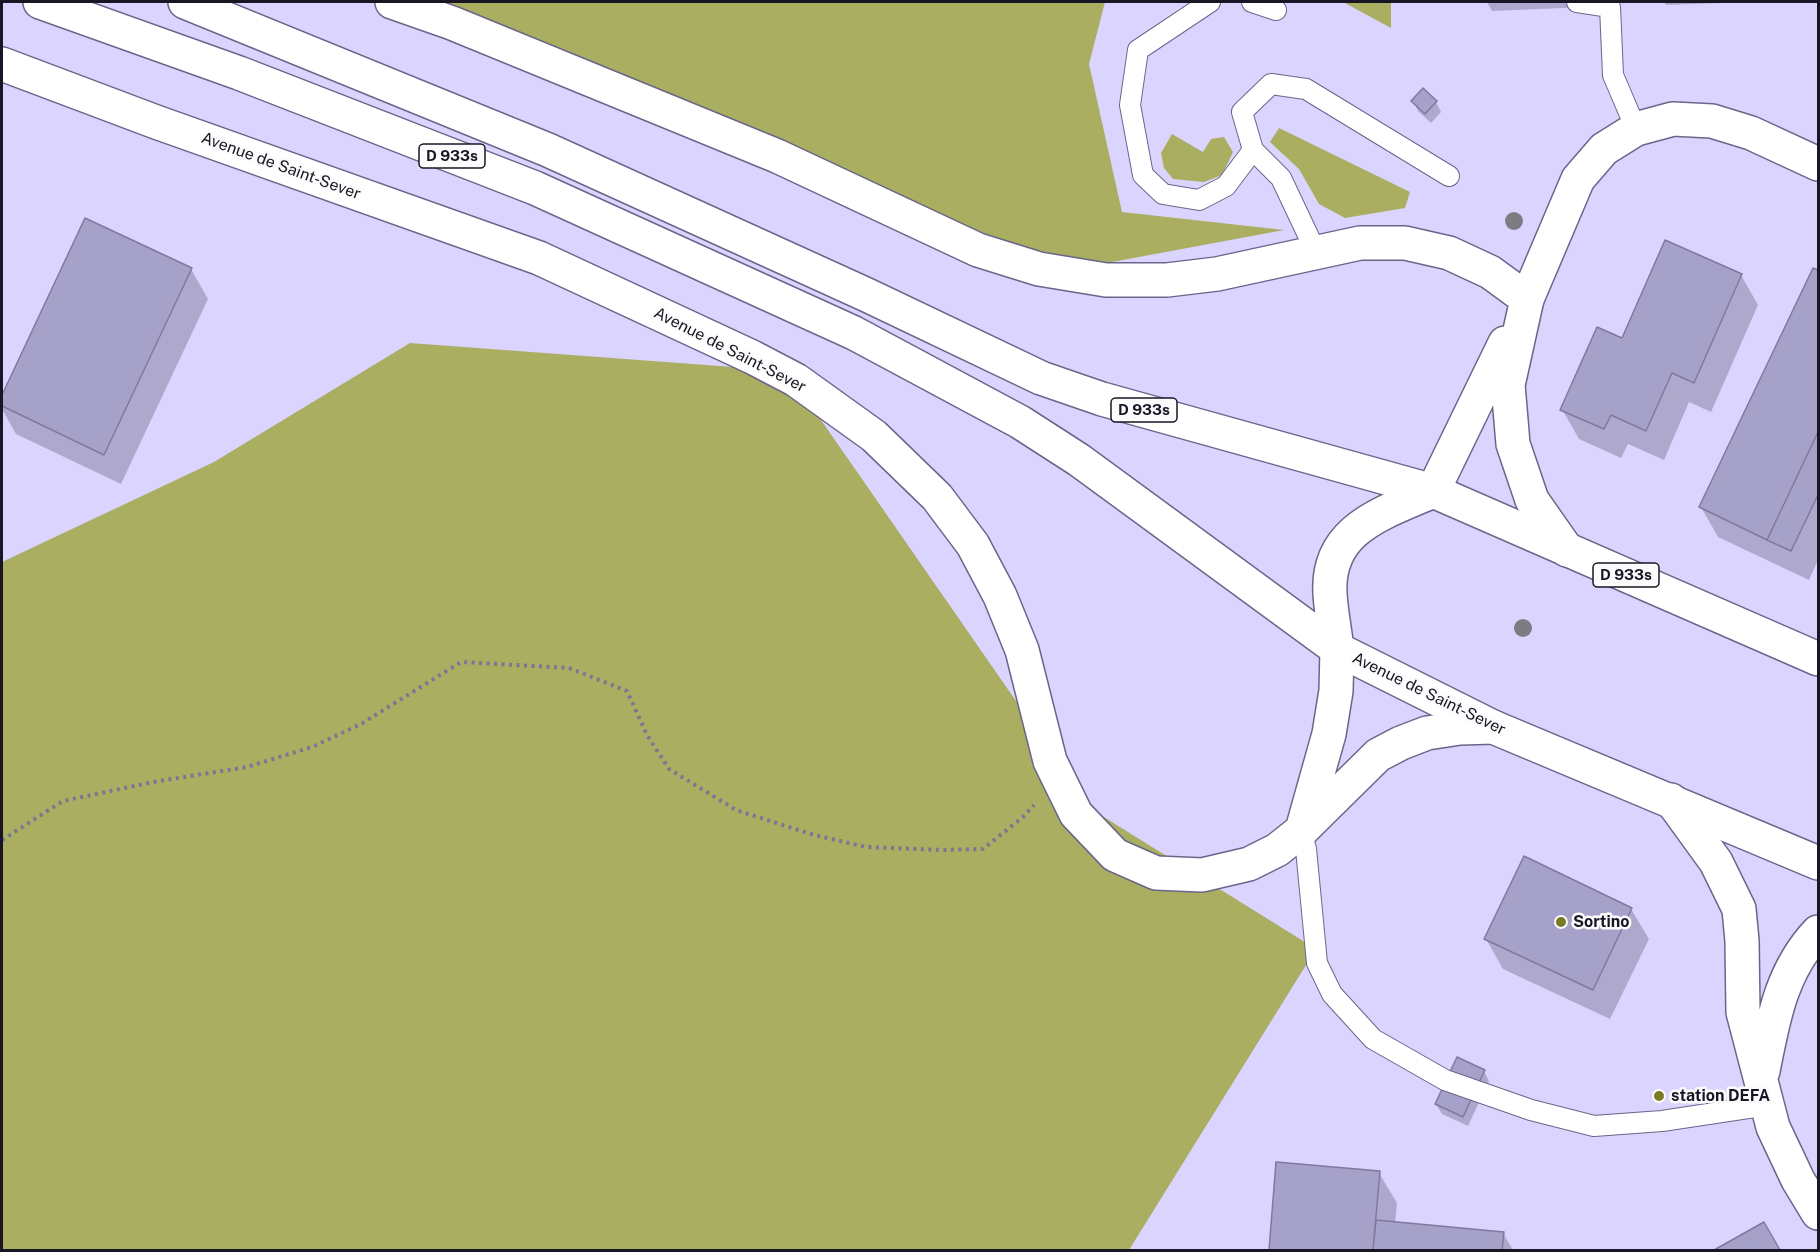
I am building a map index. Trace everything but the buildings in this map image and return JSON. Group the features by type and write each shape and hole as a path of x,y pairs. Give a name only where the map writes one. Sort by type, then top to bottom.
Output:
{"street":[{"name":"D 933s","path":"40,2 239,73 535,188 854,333 1020,422 1079,460 1337,649"},
{"name":"D 933s","path":"185,2 548,150 867,295 1041,378 1102,399 1433,491 1818,659"},
{"path":"392,2 452,23 777,156 978,250 1039,269 1106,280 1167,280 1217,274 1360,243 1406,243 1449,253 1490,272 1527,298"},
{"name":"Avenue de Saint-Sever","path":"2,64 156,122 539,258 796,380 874,436 938,497 973,544 1000,596 1022,650 1050,761 1076,814 1115,855 1156,873 1202,874 1249,864 1277,850 1301,831 1329,734 1336,691 1337,649 1493,727 1818,863"},
{"path":"1337,649 1330,592 1331,572 1336,555 1346,539 1370,519 1433,491 1527,298 1578,179 1604,148 1636,129 1673,119 1712,121 1751,134 1818,164"},
{"path":"1527,298 1508,384 1513,444 1532,500 1568,550"},
{"path":"1301,831 1378,755 1427,733 1460,728 1493,727"},
{"path":"1671,800 1716,862 1739,909 1743,1012 1773,1127 1798,1179 1818,1213"},
{"path":"1765,1092 1774,1016 1782,988 1799,958 1818,932"}],"lane":[{"path":"1210,2 1138,50 1130,105 1143,175 1163,194 1199,200 1226,186 1253,150"},
{"path":"1252,2 1276,10"},
{"path":"1576,2 1610,4 1612,75 1636,129"},
{"path":"1316,252 1281,178 1253,150 1242,111 1271,84 1306,89 1449,176"},
{"path":"1301,831 1306,849 1317,963 1332,994 1373,1039 1445,1080 1531,1110 1594,1126 1662,1122 1765,1092"}],"path":[{"path":"2,840 63,801 153,782 247,768 312,747 361,724 461,662 569,668 627,692 647,735 669,769 736,810 814,835 866,847 983,849 1023,818 1043,794 1076,814"}],"green space":[{"path":"398,2 1105,2 1089,64 1122,212 1284,230 1053,273"},
{"path":"1343,2 1391,2 1391,28"},
{"path":"1279,128 1410,192 1405,208 1345,218 1319,204 1299,169 1270,142"},
{"path":"1172,134 1203,152 1211,139 1224,137 1233,152 1222,175 1204,182 1173,179 1164,168 1161,153"},
{"path":"410,343 787,371 1091,809 1316,949 1129,1250 2,1250 2,562 214,462"}],"place":[{"name":"Sortino","path":"1561,922"},
{"name":"station DEFA","path":"1659,1096"}]}
